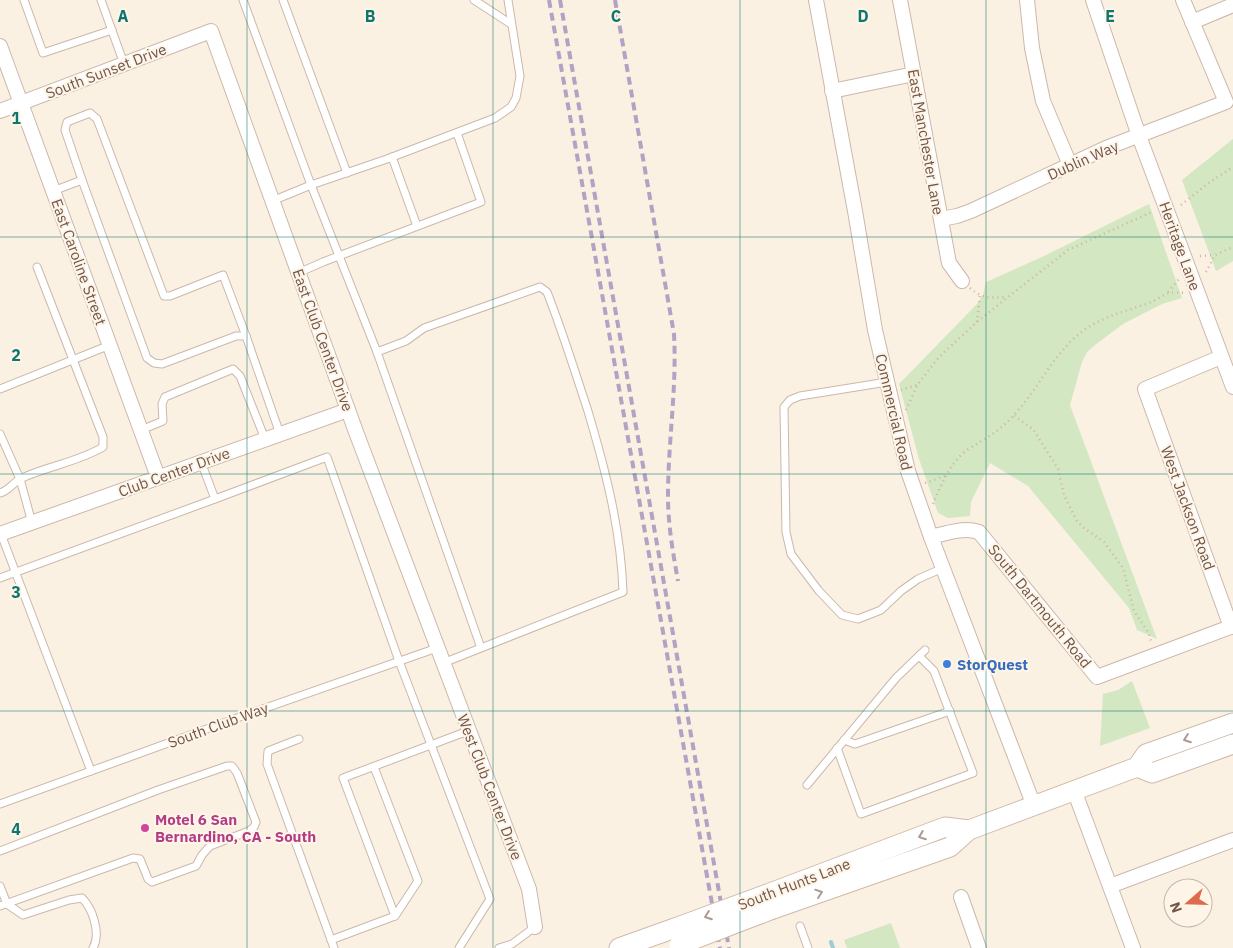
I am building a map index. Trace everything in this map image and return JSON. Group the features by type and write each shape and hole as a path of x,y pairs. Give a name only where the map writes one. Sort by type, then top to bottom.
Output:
{"main road":[{"name":"South Hunts Lane","path":"619,948 675,940 945,827 969,830 1137,767 1146,754 1233,723"},
{"name":"South Hunts Lane","path":"1137,767 1152,773 1233,744"}],"street":[{"name":"Commercial Road","path":"816,0 875,330 908,471 931,537 1034,806"},
{"name":"East Manchester Lane","path":"900,0 949,263 962,281"},
{"path":"1027,0 1032,48 1043,101 1070,165"},
{"name":"Heritage Lane","path":"1093,0 1139,136 1233,387"},
{"path":"1184,0 1192,22 1233,5"},
{"name":"Dublin Way","path":"941,219 971,211 1106,148 1226,102 1192,22"},
{"name":"South Sunset Drive","path":"0,111 211,31"},
{"name":"East Club Center Drive","path":"211,31 436,648"},
{"name":"East Caroline Street","path":"0,46 158,477"},
{"path":"832,91 914,74"},
{"name":"West Jackson Road","path":"1221,356 1145,389 1232,627"},
{"name":"Club Center Drive","path":"0,534 348,410"},
{"name":"South Dartmouth Road","path":"931,537 960,530 970,529 980,532 1097,677 1232,627"},
{"name":"West Club Center Drive","path":"436,648 529,889 534,927"},
{"path":"1074,790 1133,948"},
{"path":"1110,886 1233,840"},
{"path":"961,897 979,948"}],"lane":[{"path":"24,0 42,53 112,30"},
{"path":"101,0 124,64"},
{"path":"243,0 311,185 377,352 481,648"},
{"path":"283,0 347,173"},
{"path":"474,0 511,24"},
{"path":"272,201 311,185 457,133 494,118 511,107 516,98 520,76 508,0"},
{"path":"246,336 236,336 162,364 154,363 147,358 82,180 65,130 66,122 90,113 97,119 164,296 170,296 223,275 246,336 280,434"},
{"path":"298,272 481,202 457,133"},
{"path":"392,157 417,226"},
{"path":"53,191 82,180"},
{"path":"0,493 8,491 20,479 90,454 103,447 103,437 37,267"},
{"path":"377,352 406,341 424,328 540,287 547,292 565,338 603,461 622,560 623,592 442,663"},
{"path":"0,389 110,346"},
{"path":"141,430 163,421 162,404 165,397 233,370 240,376 265,440"},
{"path":"886,382 800,396 790,400 784,407 786,532 791,554 819,591 842,615 858,619 881,610 901,591 918,579 943,568"},
{"path":"0,434 20,479 32,523"},
{"path":"0,578 327,457 399,661 490,899 459,948"},
{"path":"201,462 215,499"},
{"path":"0,534 91,771"},
{"name":"South Club Way","path":"0,804 436,648"},
{"path":"807,785 896,678 925,650"},
{"path":"837,748 861,814 973,773 934,671 919,656"},
{"path":"844,740 855,744 950,711"},
{"path":"396,916 343,778 468,731"},
{"path":"299,739 268,751 267,764 334,948"},
{"path":"0,851 158,790 227,766 232,766 237,773 256,822 249,831 210,846 196,866 152,882 148,879 140,859 132,858 3,905"},
{"path":"331,940 396,916 418,881 374,766"},
{"path":"0,886 3,905"},
{"path":"3,905 23,915 69,900 82,898 88,904 95,925 96,942 93,948"},
{"path":"800,926 808,948"},
{"path":"499,948 512,944 534,927"}],"path":[{"path":"1181,204 1233,167"},
{"path":"905,413 918,384 939,357 976,322 1068,250 1118,228 1135,218 1155,211"},
{"path":"1200,256 1215,255 1233,247"},
{"path":"1206,272 1215,255"},
{"path":"933,504 946,475 959,458 966,451 999,431 1014,416 1028,400 1062,351 1077,335 1095,323 1150,303 1168,292 1180,278"},
{"path":"962,281 980,296 1008,297"},
{"path":"1168,292 1186,293"},
{"path":"976,322 980,296"},
{"path":"899,391 918,384"},
{"path":"1014,416 1033,429 1058,470 1064,495 1077,520 1084,528 1104,542 1123,568 1134,611 1148,632 1156,655"},
{"path":"925,483 946,475"}],"green space":[{"path":"1233,139 1233,261 1216,271 1182,180"},
{"path":"1149,204 1182,298 1162,304 1123,324 1087,352 1082,362 1070,405 1157,639 1137,630 1129,608 1028,486 990,463 971,502 970,516 948,518 938,513 919,459 899,384 977,304 983,295 986,282 1042,257"},
{"path":"1132,681 1150,728 1100,746 1103,694 1118,690"},
{"path":"891,923 900,948 847,948 844,940"}],"waterway":[{"path":"831,942 833,948"}],"railway":[{"path":"549,0 720,948"},
{"path":"560,0 729,948"},
{"path":"615,0 674,334 675,354 668,507 678,581"}],"place":[{"name":"StorQuest","path":"947,664"},
{"name":"Motel 6 San Bernardino, CA - South","path":"145,828"}]}
